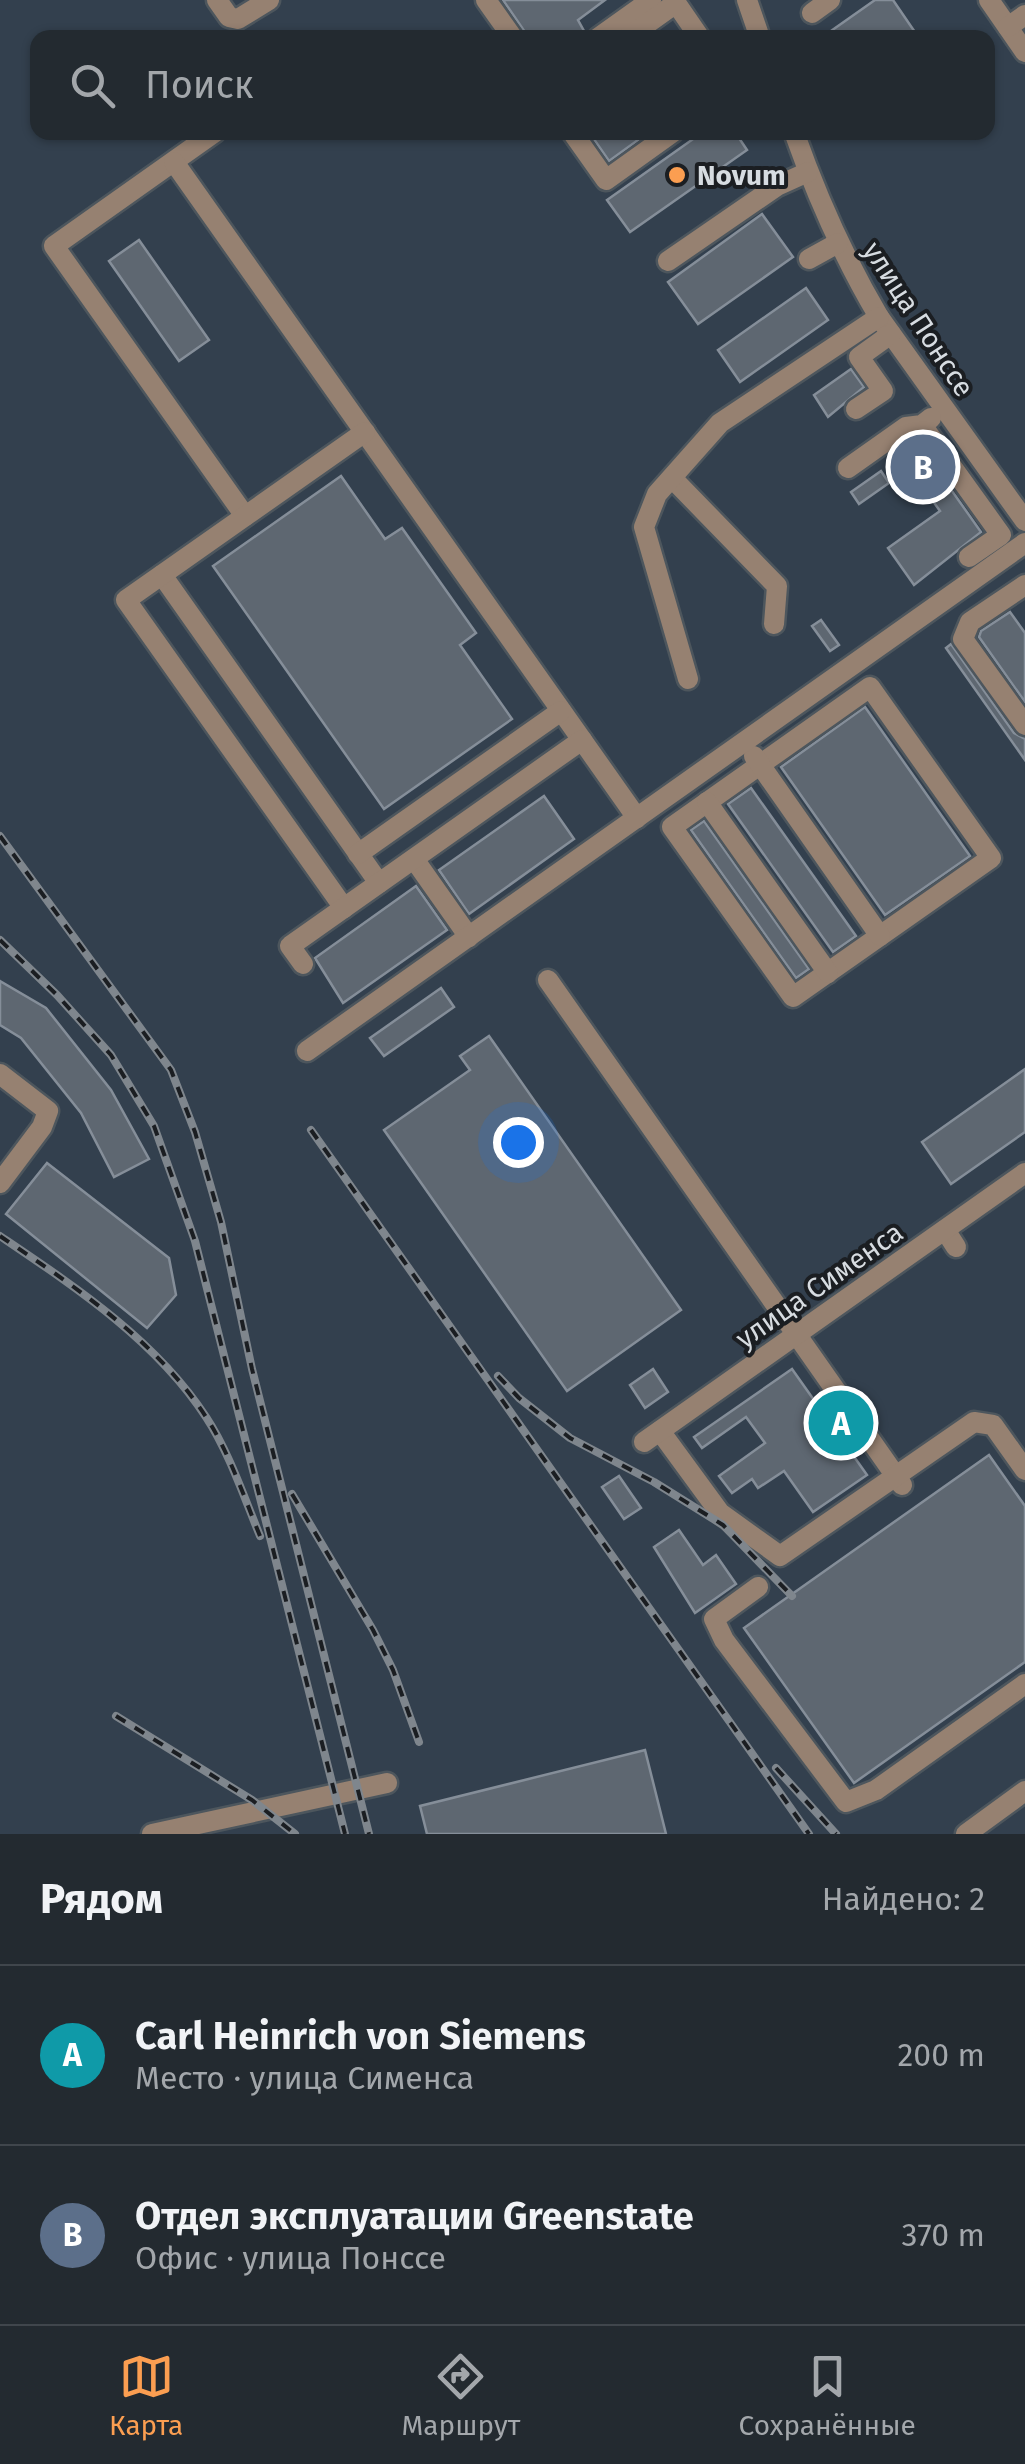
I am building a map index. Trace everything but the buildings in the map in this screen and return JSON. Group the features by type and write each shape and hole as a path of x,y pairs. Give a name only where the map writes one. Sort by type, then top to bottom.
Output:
{"street":[{"path":"216,0 229,17 238,19 269,0"},
{"path":"486,0 507,30"},
{"path":"609,30 651,0"},
{"path":"747,0 757,30"},
{"path":"812,13 830,0"},
{"path":"989,0 1017,22 1025,52"},
{"path":"638,30 676,3 695,30"},
{"path":"205,140 54,246 245,516"},
{"path":"578,140 606,180 662,140"},
{"name":"улица Понссе","path":"797,140 838,244 885,325 1025,521"},
{"path":"174,162 637,818"},
{"path":"668,261 778,186 808,172"},
{"path":"809,259 838,244"},
{"path":"856,409 882,390 859,357 885,325"},
{"path":"688,679 644,526 658,494 720,423 885,325"},
{"path":"848,468 906,427 922,425 945,408"},
{"path":"922,425 1001,535 969,557"},
{"path":"344,908 126,600 364,432"},
{"path":"952,466 974,450"},
{"path":"673,479 776,586 774,624"},
{"path":"308,1051 1025,543"},
{"path":"162,575 379,884"},
{"path":"1023,590 970,622 963,639 1025,725"},
{"path":"870,687 991,858 793,997 672,826 707,802 870,687"},
{"path":"358,854 561,711"},
{"path":"302,964 290,946 582,740"},
{"path":"744,742 880,936"},
{"path":"707,802 828,973"},
{"path":"414,859 469,936"},
{"path":"548,980 899,1480 974,1422 992,1425 1025,1470"},
{"path":"0,1074 48,1111 42,1127 0,1183"},
{"name":"улица Сименса","path":"899,1480 780,1556 720,1513 652,1437 797,1334 951,1239 1025,1174"},
{"path":"758,1587 714,1619 724,1640 846,1802 876,1790 1025,1684"},
{"path":"152,1834 386,1782"},
{"path":"966,1834 1025,1792"}],"shaded area":[{"path":"0,0 1025,0 1025,1834 0,1834"}],"railway":[{"path":"0,836 171,1070 195,1132 221,1222 252,1369 369,1834"},
{"path":"0,940 111,1055 154,1126 195,1241 345,1834"},
{"path":"311,1130 809,1834"},
{"path":"0,1236 112,1316 186,1389 222,1445 260,1536"},
{"path":"498,1376 570,1438 654,1482 723,1525 792,1596"},
{"path":"292,1494 373,1630 393,1670 419,1742"},
{"path":"116,1716 252,1800 295,1834"},
{"path":"776,1768 836,1834"}],"place":[{"name":"Novum","path":"677,175"},
{"name":"Отдел эксплуатации Greenstate","path":"923,467"},
{"name":"Carl Heinrich von Siemens","path":"841,1423"}]}
